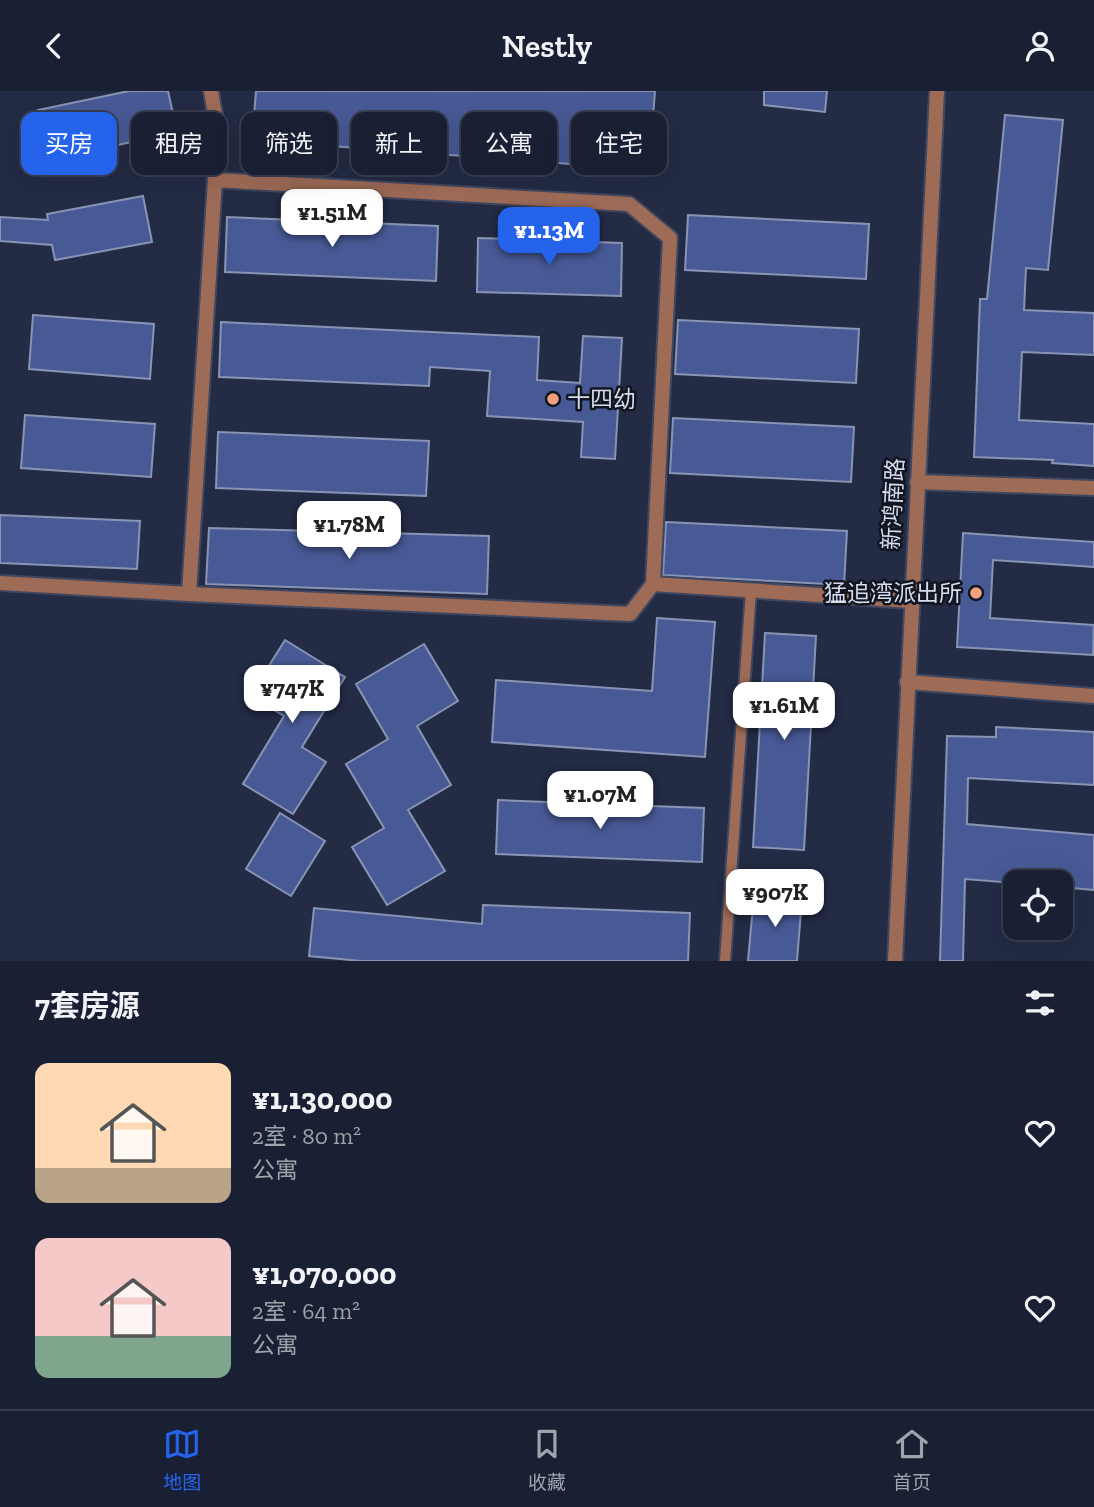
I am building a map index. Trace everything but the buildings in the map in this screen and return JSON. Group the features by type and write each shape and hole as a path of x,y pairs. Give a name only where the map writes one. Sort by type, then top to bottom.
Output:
{"street":[{"path":"189,594 218,132 211,91"},
{"name":"新鸿南路","path":"895,961 937,91"},
{"path":"0,583 630,614 653,584 670,238 629,204 215,180"},
{"path":"917,482 1094,488"},
{"path":"653,584 911,601"},
{"path":"907,682 1094,696"}],"lane":[{"path":"725,961 751,590"}],"place":[{"name":"十四幼","path":"553,399"},
{"name":"猛追湾派出所","path":"976,593"}]}
